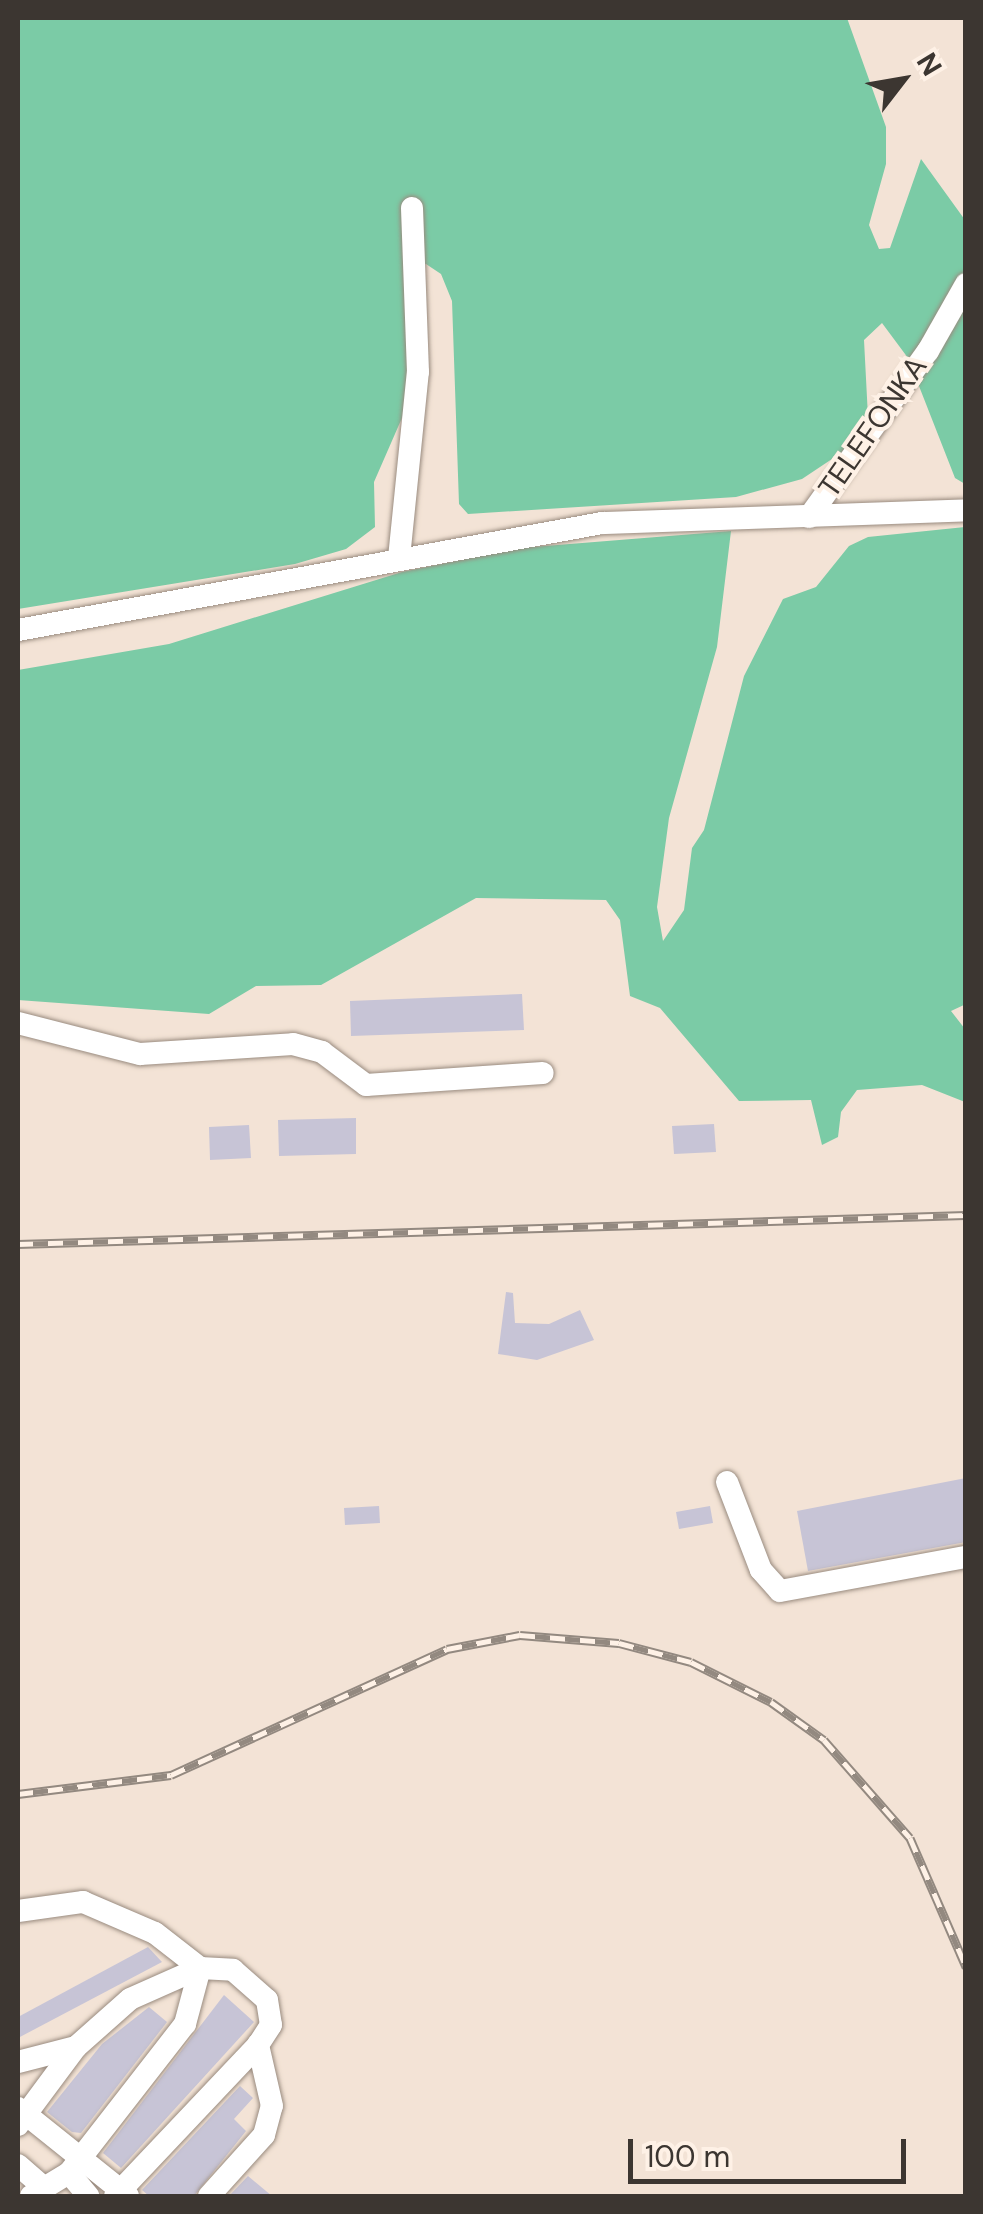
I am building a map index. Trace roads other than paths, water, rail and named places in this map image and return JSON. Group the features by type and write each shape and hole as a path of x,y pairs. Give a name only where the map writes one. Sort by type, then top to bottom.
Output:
{"street":[{"path":"398,558 418,372 412,208"},
{"name":"TELEFONKA","path":"809,517 966,284"},
{"path":"18,630 602,523 966,510"},
{"path":"18,1023 140,1054 293,1044 322,1052 366,1085 543,1073"},
{"path":"727,1482 762,1570 780,1592 966,1558"},
{"path":"18,1911 83,1902 155,1933 200,1968"},
{"path":"18,2165 36,2191 71,2165 185,2024 200,1968"},
{"path":"200,1968 233,1970 258,1986 271,2025 258,2046 122,2194 71,2165 20,2117 76,2047 130,1999 200,1968"},
{"path":"209,2196 264,2134 272,2106 258,2046"},
{"path":"18,2062 76,2047"},
{"path":"71,2165 88,2196"}],"railway":[{"path":"18,1244 966,1215"},
{"path":"18,1794 171,1775 447,1649 520,1635 619,1643 691,1662 771,1702 824,1740 910,1838 966,1967"}]}
